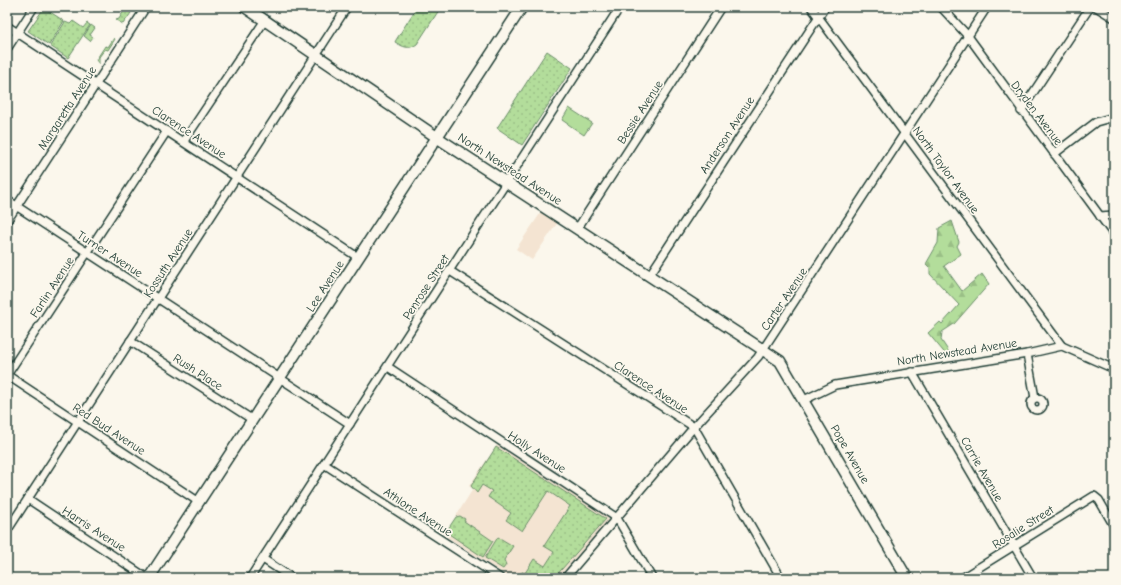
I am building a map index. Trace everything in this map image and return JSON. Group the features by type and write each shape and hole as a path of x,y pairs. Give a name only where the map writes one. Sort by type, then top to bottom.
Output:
{"street":[{"path":"7,49 34,7"},
{"name":"Margaretta Avenue","path":"7,222 95,83 146,7"},
{"name":"Kossuth Avenue","path":"7,531 347,7"},
{"name":"Lee Avenue","path":"148,578 280,379 522,7"},
{"name":"Penrose Street","path":"250,578 620,7"},
{"name":"Bessie Avenue","path":"577,229 721,7"},
{"name":"North Taylor Avenue","path":"811,7 1062,346"},
{"name":"Anderson Avenue","path":"649,276 825,7"},
{"name":"Dryden Avenue","path":"941,7 968,36 1021,111 1114,235"},
{"name":"Carter Avenue","path":"565,578 618,518 694,427 764,350 987,7"},
{"path":"1021,111 1090,7"},
{"path":"1096,7 1114,18"},
{"name":"North Newstead Avenue","path":"247,8 437,137 764,350"},
{"path":"184,142 265,20"},
{"name":"Clarence Avenue","path":"7,26 238,176 359,258"},
{"path":"1054,154 1096,122 1114,117"},
{"name":"Farlin Avenue","path":"7,375 168,131"},
{"name":"Turner Avenue","path":"7,200 280,379"},
{"path":"1100,216 1114,215"},
{"name":"Clarence Avenue","path":"450,271 694,427 781,578"},
{"name":"Rush Place","path":"130,341 253,420"},
{"path":"1062,346 1114,369"},
{"name":"North Newstead Avenue","path":"804,400 835,385 1027,354 1062,346"},
{"name":"Pope Avenue","path":"764,350 782,364 907,578"},
{"path":"1027,354 1035,398"},
{"name":"Holly Avenue","path":"388,367 618,518 652,578"},
{"name":"Carrie Avenue","path":"912,372 1033,578"},
{"name":"Red Bud Avenue","path":"7,375 199,502"},
{"path":"280,379 350,424"},
{"name":"Athlone Avenue","path":"324,464 500,578"},
{"name":"Rosalie Street","path":"962,578 1096,496 1114,526"},
{"name":"Harris Avenue","path":"28,499 148,578"},
{"path":"263,559 292,578"}],"shaded area":[{"path":"542,211 558,222 532,260 516,249"},
{"path":"497,445 608,517 608,521 558,578 510,578 444,535 473,489 469,486"}],"green space":[{"path":"417,7 441,7 417,44 411,47 403,46 395,42"},
{"path":"44,8 64,21 49,45 28,31"},
{"path":"125,9 131,13 123,24 116,20 119,19"},
{"path":"73,21 83,28 87,23 90,25 68,58 50,46 65,22 70,24"},
{"path":"91,25 95,28 90,35 93,37 90,41 84,36"},
{"path":"114,38 115,39 108,50 105,49 99,57 99,64 96,60 105,46 108,47"},
{"path":"547,51 572,68 522,145 497,128"},
{"path":"569,108 592,123 584,135 562,120"},
{"path":"952,221 959,242 957,246 961,254 944,266 962,291 982,274 989,284 954,324 942,332 941,340 951,355 948,357 928,333 940,322 942,324 959,305 930,274 930,268 926,264 938,243 939,228"},
{"path":"496,447 606,519 554,578 517,578 522,572 525,573 534,559 545,566 554,552 544,546 570,506 548,491 522,531 506,520 511,513 488,497 492,491 482,485 477,493 471,486"},
{"path":"460,516 465,519 464,521 493,541 483,557 446,532 456,517"},
{"path":"498,537 513,546 504,560 506,565 503,569 485,558"}]}
